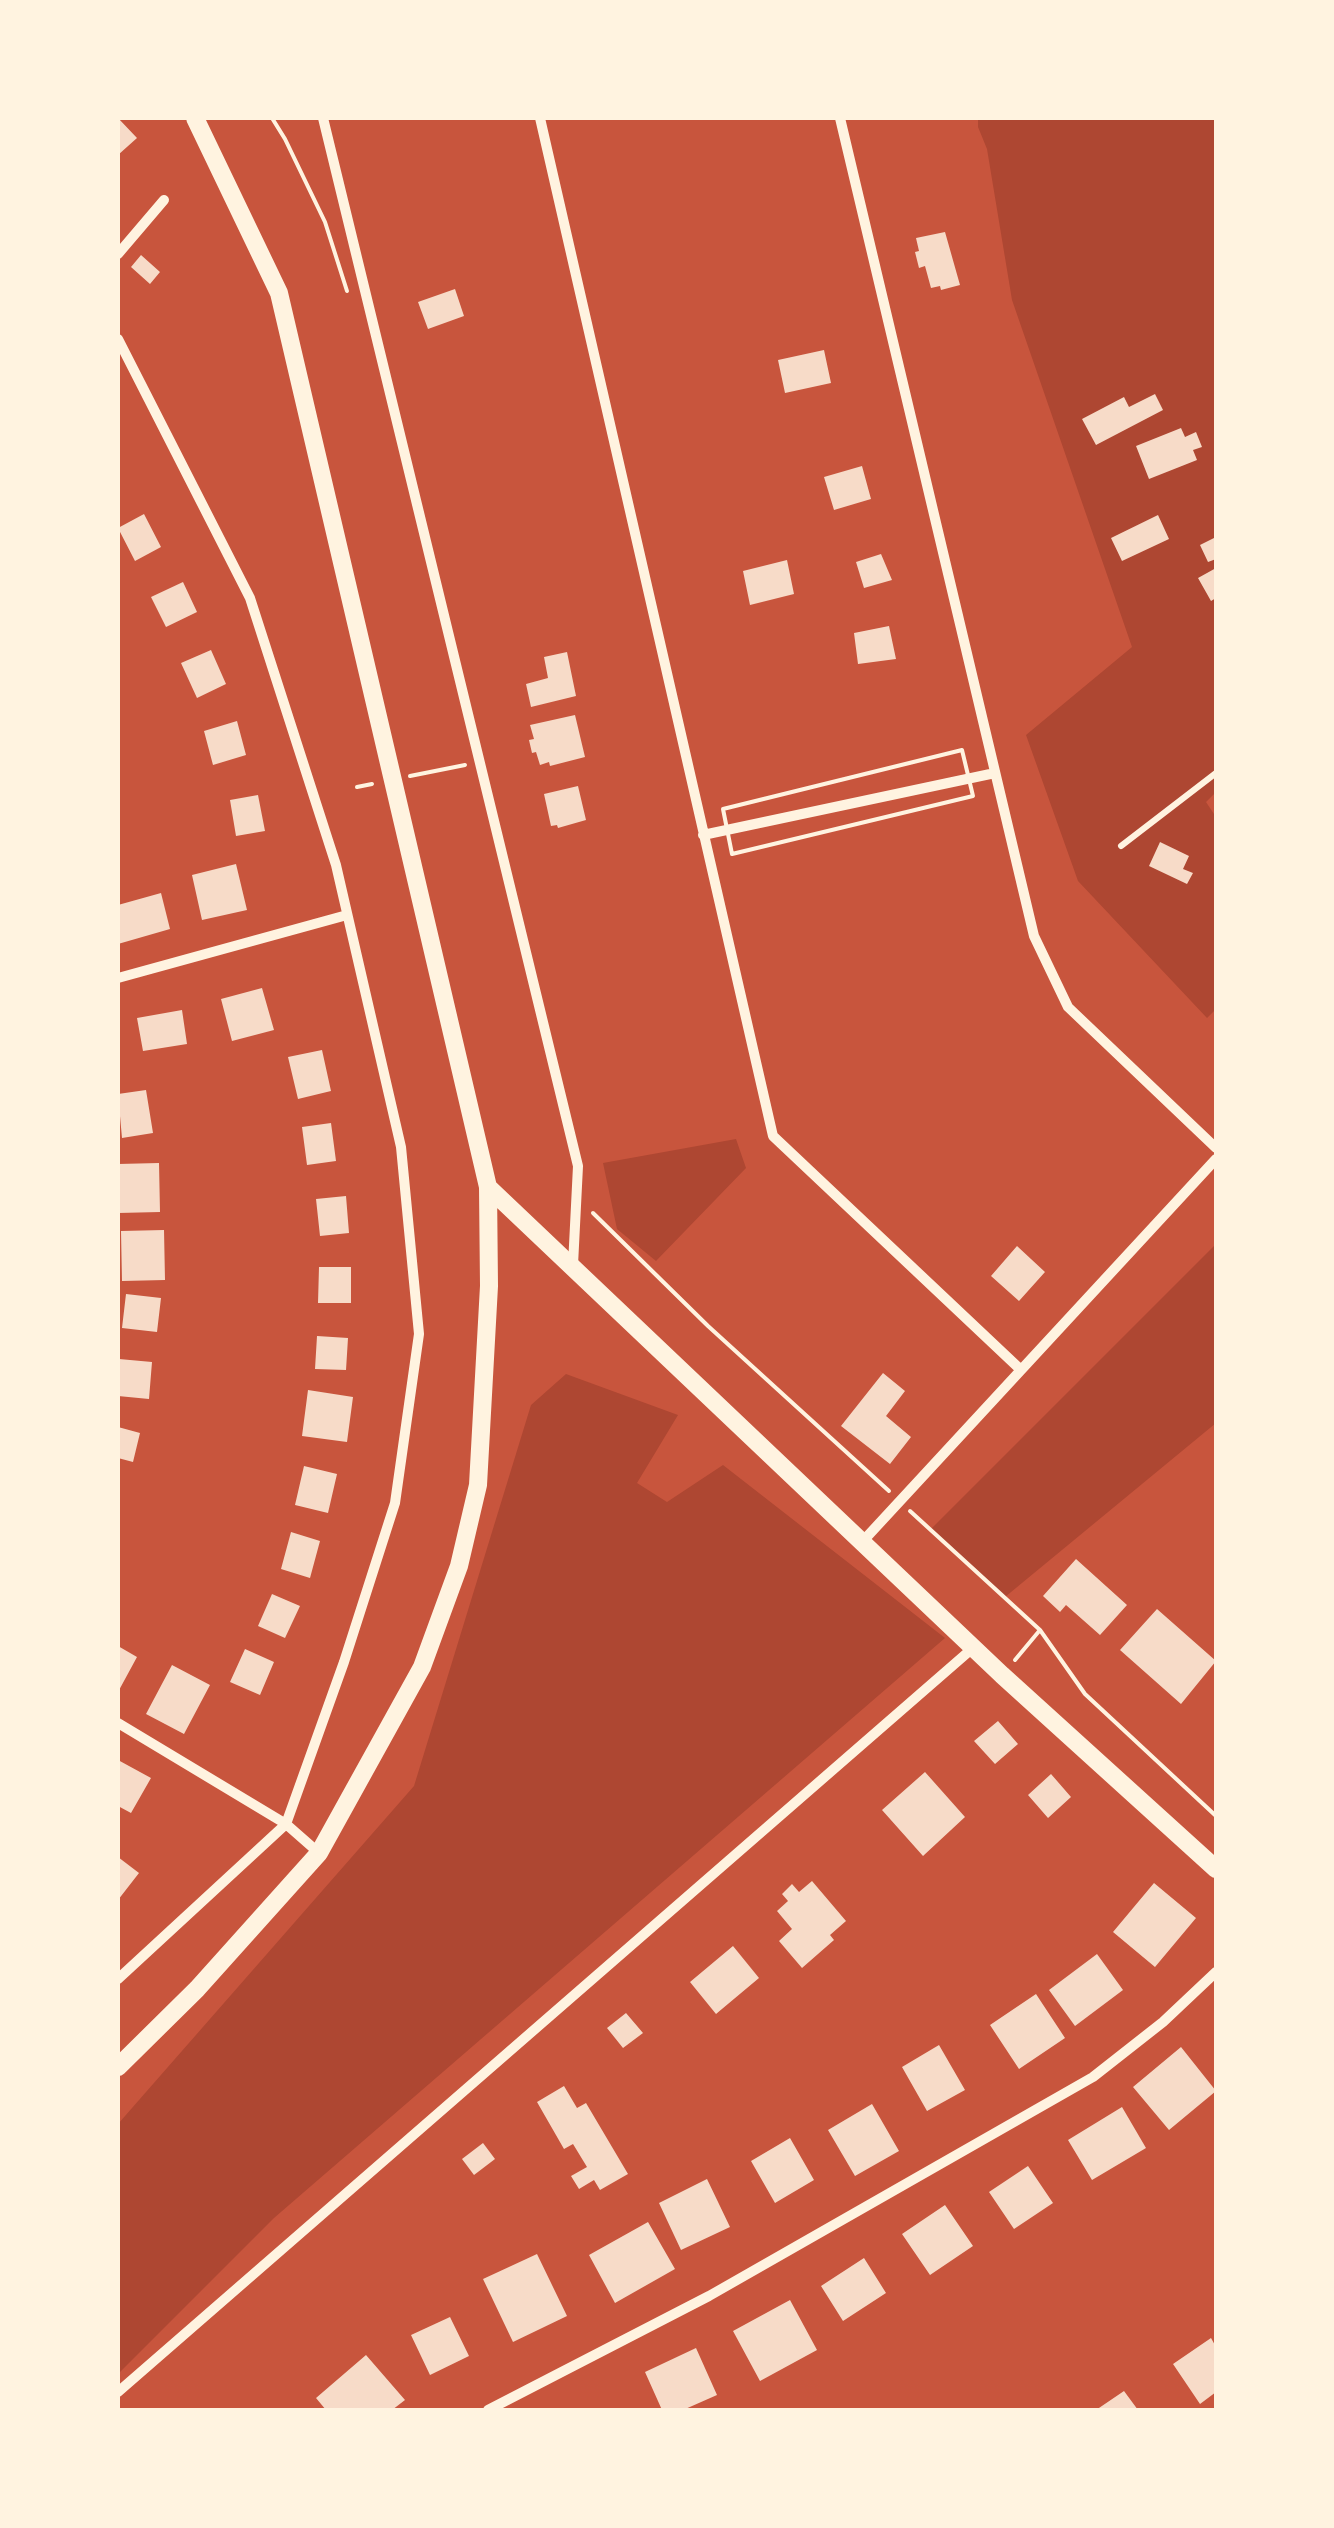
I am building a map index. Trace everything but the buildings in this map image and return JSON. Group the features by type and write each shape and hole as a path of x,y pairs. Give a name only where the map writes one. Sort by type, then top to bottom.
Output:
{"street":[{"path":"118,2066 196,1989 318,1853 422,1667 458,1566 478,1485 489,1286 488,1187 279,292 194,118"},
{"path":"324,118 578,1166 573,1265"},
{"path":"540,118 773,1136 1021,1370"},
{"path":"840,118 1034,936 1068,1006 1216,1148"},
{"path":"118,254 164,200"},
{"path":"118,339 250,598 336,865 401,1147 419,1334 395,1503 286,1824 118,1979"},
{"path":"703,835 995,773"},
{"path":"118,978 348,915"},
{"path":"863,1540 1216,1159"},
{"path":"488,1187 1002,1674 1216,1869"},
{"path":"118,2392 975,1647"},
{"path":"118,1723 286,1824 318,1853"},
{"path":"488,2410 709,2296 1093,2077 1216,1972"}],"lane":[{"path":"1121,846 1216,773"}],"path":[{"path":"272,118 325,222 347,293"},
{"path":"576,1196 708,1326 1040,1630 1086,1694 1216,1816"},
{"path":"1002,1674 1040,1630"}],"shaded area":[{"path":"978,118 1216,118 1216,792 1206,802 1216,817 1216,1009 1207,1018 1078,881 1026,735 1132,647 1012,300 987,149"},
{"path":"736,1139 746,1168 656,1261 617,1229 603,1163"},
{"path":"1216,1244 1216,1423 1005,1597 931,1529"},
{"path":"566,1374 678,1415 637,1483 667,1502 723,1465 945,1638 274,2218 118,2374 118,2124 414,1786 531,1405"}]}
